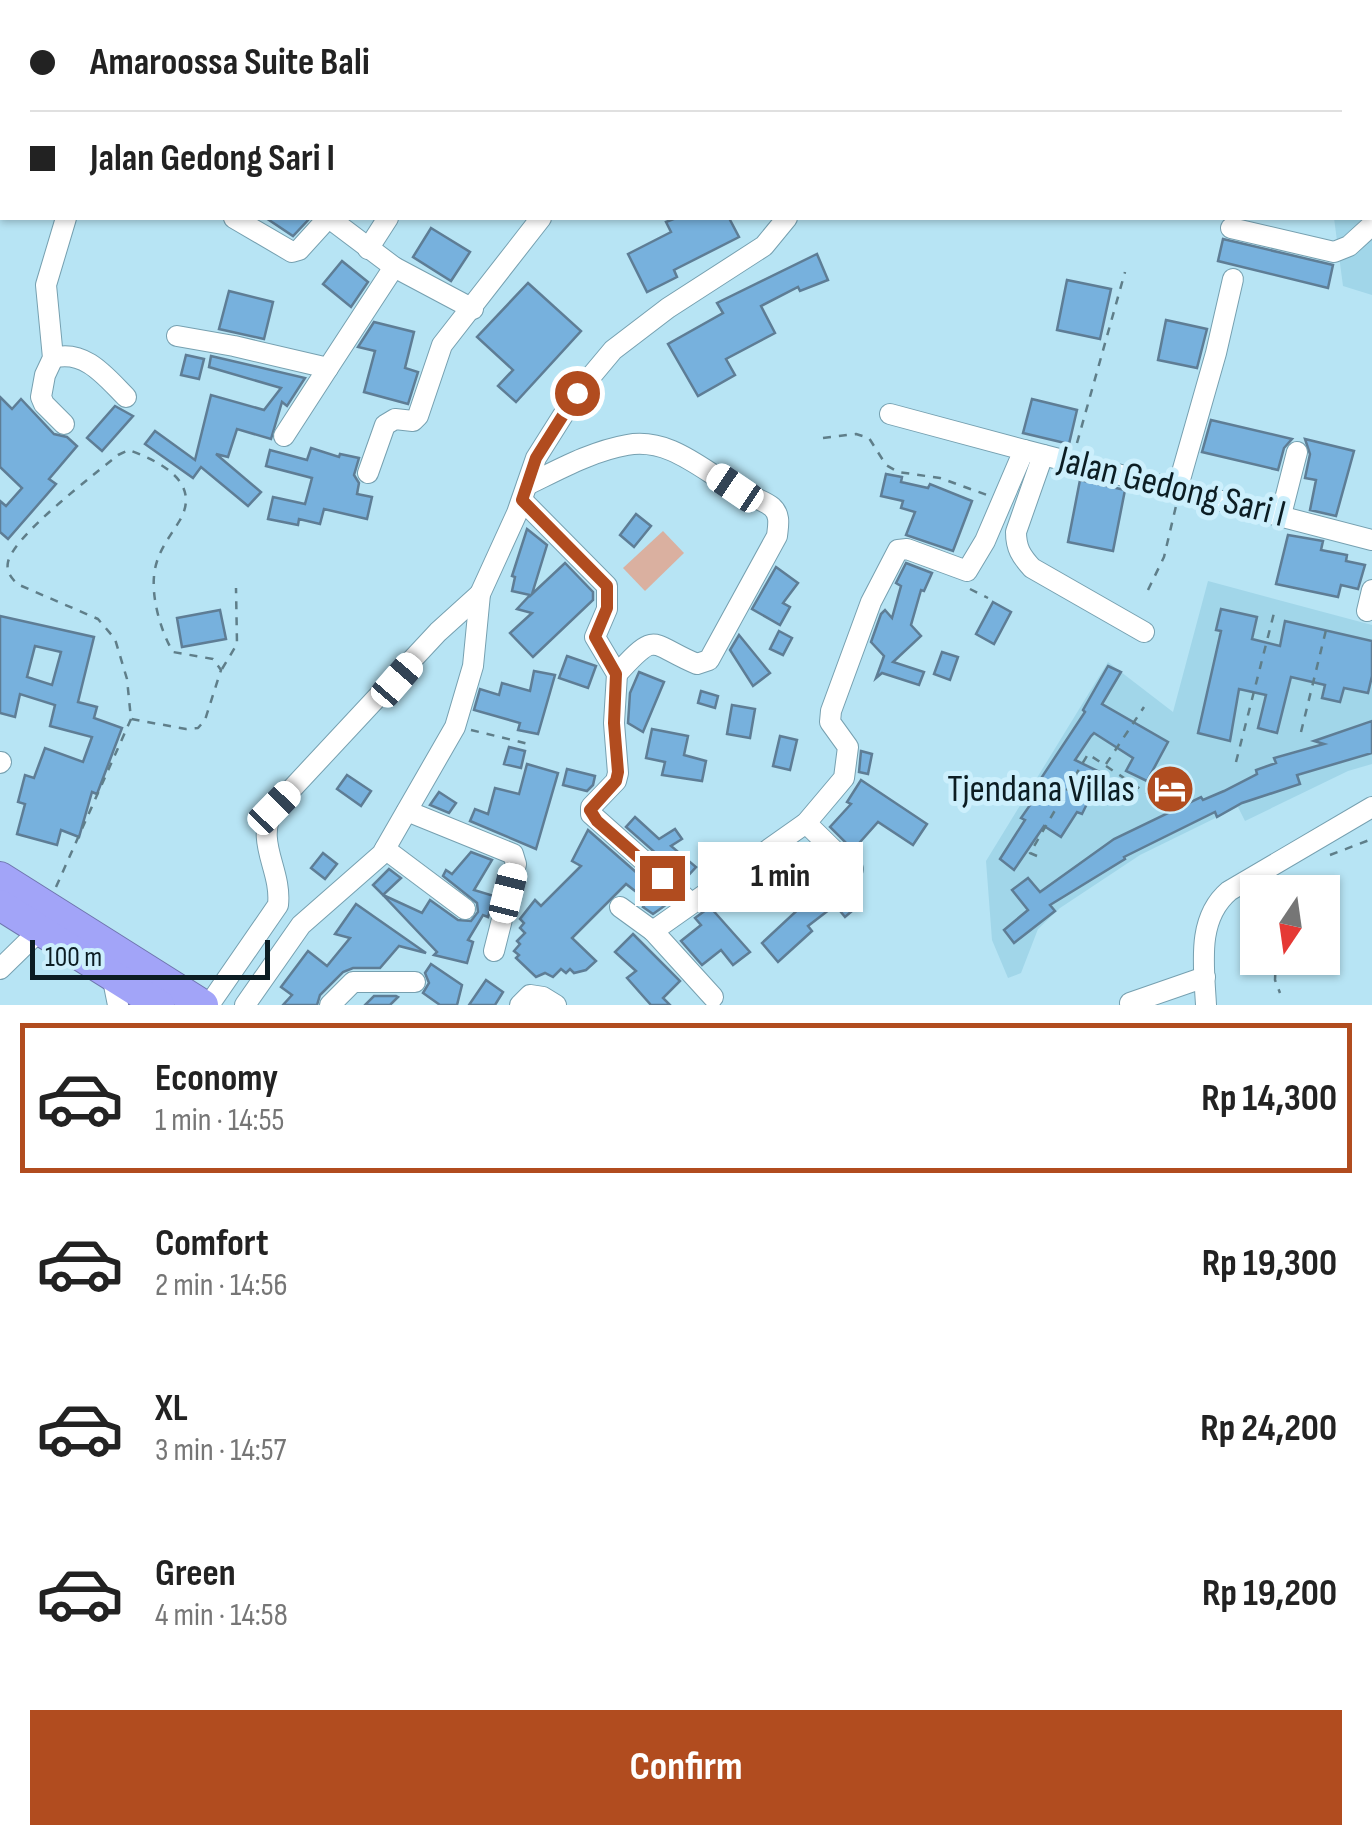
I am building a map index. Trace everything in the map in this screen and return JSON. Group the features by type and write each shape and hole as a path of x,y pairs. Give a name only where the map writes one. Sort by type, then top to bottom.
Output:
{"highway":[{"path":"0,878 115,990 159,1005"},
{"path":"3,911 43,918 206,1005"}],"street":[{"path":"64,424 42,397 45,375 53,358 46,285 65,220"},
{"path":"237,220 292,252 299,250 326,220"},
{"path":"331,220 394,267 473,309"},
{"path":"368,249 387,220"},
{"path":"368,472 384,425 395,419 413,421 418,416 442,345 540,220"},
{"path":"245,1005 301,924 385,849 456,727 473,666 480,594 547,438 577,393 613,350 668,308 764,246 785,220"},
{"path":"1231,228 1334,252 1349,246 1372,225"},
{"path":"284,436 394,267"},
{"path":"1177,490 1233,279"},
{"path":"177,336 328,368"},
{"path":"53,358 75,357 88,362 126,398"},
{"path":"890,414 1034,452 1016,532 1022,558 1032,568 1144,632"},
{"path":"524,493 594,455 628,444 649,445 675,451 772,506 777,513 777,536 709,660 697,664 669,648 652,644 641,648 616,674"},
{"name":"Jalan Gedong Sari I","path":"653,931 806,822 844,778 848,747 830,722 831,711 870,602 898,550 902,548 967,571 985,542 1002,500 1034,452 1372,540"},
{"path":"1281,515 1297,452"},
{"path":"524,493 607,586 607,608 595,637 616,674 616,781 590,810 597,821 691,903"},
{"path":"1367,611 1372,590"},
{"path":"206,1005 278,904 280,886 265,840 274,808 438,632 480,594"},
{"path":"1206,1005 1207,930 1218,901 1372,807"},
{"path":"407,811 513,854 516,864 494,951"},
{"path":"806,822 853,869"},
{"path":"385,849 466,908"},
{"path":"620,907 653,931 713,996"},
{"path":"0,969 43,918"},
{"path":"1130,1003 1205,976"},
{"path":"330,1005 352,982 415,982"},
{"path":"520,1005 530,995 536,995 556,1005"}],"path":[{"path":"1071,464 1125,272"},
{"path":"823,438 856,434 869,438 886,465 898,472 940,478 1002,500"},
{"path":"43,918 131,720 127,679 115,639 105,626 90,614 17,584 8,566 17,544 35,526 122,452 138,454 180,477 185,504 181,519 167,536 156,567 152,595 161,614 162,633 172,652 212,659 221,670"},
{"path":"1148,590 1175,522 1177,490"},
{"path":"131,720 186,729 198,728 205,720 221,670 237,644 236,588"},
{"path":"1236,762 1274,613"},
{"path":"1301,732 1327,626"},
{"path":"1105,766 1144,707"},
{"path":"456,727 533,745"},
{"path":"1037,856 1030,852 1088,754 1157,800"},
{"path":"1275,975 1280,993"}],"shaded area":[{"path":"1334,220 1372,220 1372,295 1343,286"},
{"path":"663,531 684,553 645,591 623,568"},
{"name":"Tjendana Villas","path":"1208,581 1372,625 1372,764 1348,771 1245,821 1238,807 1140,855 1060,908 1038,929 1021,973 1008,978 992,940 986,861 1108,662 1173,712"}],"building":[{"path":"269,220 308,220 293,236"},
{"path":"730,220 739,237 674,270 677,277 647,292 628,254 671,232 666,222"},
{"path":"431,228 470,252 451,281 413,257"},
{"path":"1223,239 1333,265 1328,288 1218,261"},
{"path":"817,254 828,280 800,291 798,287 761,306 775,333 726,359 735,375 698,396 668,344 723,313 717,303"},
{"path":"342,261 368,282 351,307 323,284"},
{"path":"1067,280 1111,289 1100,339 1057,330"},
{"path":"528,283 581,331 516,402 498,386 513,370 477,337"},
{"path":"229,291 273,302 264,339 219,329"},
{"path":"1166,320 1207,329 1197,368 1158,360"},
{"path":"374,322 414,332 405,368 418,372 408,404 364,392 375,351 358,347"},
{"path":"186,355 204,359 199,379 181,375"},
{"path":"211,356 305,378 287,406 282,402 271,439 237,429 228,457 216,454 261,492 248,506 201,467 193,478 145,444 155,431 195,460 211,395 264,410 281,388 209,367"},
{"path":"0,397 12,409 21,399 54,434 67,437 77,446 49,479 56,484 8,539 0,532 0,501 6,506 22,488 0,467"},
{"path":"1032,399 1077,410 1069,444 1023,433"},
{"path":"115,406 133,416 102,451 87,438"},
{"path":"1211,420 1292,439 1284,448 1278,470 1202,452"},
{"path":"1305,439 1354,451 1336,516 1310,510 1316,480 1305,478 1310,454"},
{"path":"311,448 339,457 340,454 359,458 354,475 359,483 357,494 372,497 367,519 324,509 320,524 299,519 298,525 268,519 273,497 305,504 312,478 266,466 270,450 307,460"},
{"path":"886,474 902,477 901,482 928,488 930,484 972,501 953,551 906,535 915,512 901,508 903,501 881,496"},
{"path":"1080,480 1125,490 1113,551 1068,542"},
{"path":"636,514 651,526 634,547 620,535"},
{"path":"527,529 547,545 532,594 565,563 593,592 593,600 533,657 510,633 532,613 517,609 530,595 512,591 512,576"},
{"path":"1288,535 1323,541 1321,550 1347,555 1346,561 1365,565 1358,589 1341,585 1338,597 1276,584"},
{"path":"906,563 932,573 924,591 921,590 911,625 921,636 893,662 924,672 919,685 882,673 876,678 884,656 871,642 881,614 885,610 892,618 901,586 896,583"},
{"path":"776,567 798,583 783,603 790,607 780,625 752,609"},
{"path":"993,602 1011,612 994,644 976,634"},
{"path":"1221,609 1257,617 1252,639 1280,646 1285,621 1372,641 1368,693 1344,688 1340,702 1322,698 1325,685 1291,677 1277,733 1258,728 1266,695 1239,689 1230,741 1198,733 1221,631 1216,630"},
{"path":"220,610 226,639 182,647 177,618"},
{"path":"0,616 94,637 78,702 97,707 94,718 122,728 97,794 92,792 79,837 61,830 57,845 17,834 25,804 18,802 25,775 34,778 45,748 83,762 92,737 50,726 55,705 20,694 15,717 0,713","holes":["35,646 61,652 52,685 27,677"]},
{"path":"779,631 792,638 783,655 770,649"},
{"path":"739,635 770,673 753,686 730,650"},
{"path":"942,652 958,657 950,680 934,674"},
{"path":"567,656 596,666 588,688 559,678"},
{"path":"1108,666 1121,672 1102,704 1168,742 1147,781 1126,771 1133,758 1094,733 1075,760 1102,773 1082,814 1077,812 1061,837 1044,826 1014,870 1000,859 1025,820 1021,818 1035,798 1030,795 1085,712"},
{"path":"534,671 555,675 538,734 518,730 520,723 474,710 480,689 499,695 502,683 530,691"},
{"path":"639,672 664,682 643,732 628,723 630,693"},
{"path":"701,691 718,696 715,708 698,703"},
{"path":"732,705 755,709 750,738 727,734"},
{"path":"1372,721 1372,753 1297,775 1300,784 1242,803 1217,817 1215,812 1124,857 1050,905 1055,911 1014,943 1004,930 1028,910 1012,890 1028,878 1040,892 1114,839 1201,797 1203,800 1224,791 1257,774 1256,770 1276,763 1274,758 1324,744 1314,741"},
{"path":"652,729 688,736 684,755 706,761 702,781 662,775 665,762 646,758"},
{"path":"780,736 797,740 790,770 773,766"},
{"path":"509,747 525,751 521,768 504,764"},
{"path":"861,751 872,754 868,774 859,772"},
{"path":"527,764 558,773 536,849 470,821 475,809 488,814 495,788 519,794"},
{"path":"567,769 595,776 593,785 587,791 563,785"},
{"path":"347,775 371,791 361,806 337,789"},
{"path":"861,780 927,824 913,845 878,822 853,850 830,827 851,804 847,802"},
{"path":"439,792 456,803 449,813 430,805"},
{"path":"635,817 659,839 675,829 682,839 671,846 696,867 685,879 626,827"},
{"path":"588,830 670,902 653,914 643,907 648,901 626,884 572,938 596,961 586,970 574,973 570,969 566,973 561,969 553,977 545,973 536,977 514,951 525,933 520,928 524,923 520,919 535,900 541,906 581,866 572,861"},
{"path":"471,852 492,860 474,890 494,896 488,917 483,915 468,940 473,942 467,963 434,955 437,952 383,895 422,913 430,900 458,920 471,921 478,912 477,903 443,876 446,870 452,874"},
{"path":"323,853 337,864 325,879 311,868"},
{"path":"389,869 401,878 383,895 373,885"},
{"path":"820,889 834,906 808,926 812,931 778,962 762,943"},
{"path":"850,894 859,905 845,917 836,906"},
{"path":"356,904 426,953 399,946 380,968 343,972 320,995 317,1005 283,1005 292,995 281,987 308,951 327,966 350,938 335,934"},
{"path":"710,907 750,952 733,965 721,950 702,965 681,941 701,925 695,918"},
{"path":"633,934 680,981 663,998 670,1005 651,1005 627,978 636,971 615,952"},
{"path":"431,964 462,985 457,1005 440,1005 423,993 429,983 425,973"},
{"path":"486,980 503,992 495,1005 469,1005"},
{"path":"374,996 398,997 390,1005 365,1005"}],"place":[{"name":"Tjendana Villas","path":"1170,789"}],"route":[{"path":"577,393 536,458 522,500 607,586 607,608 595,637 615,668 618,772 616,781 590,810 597,821 662,878"}]}
